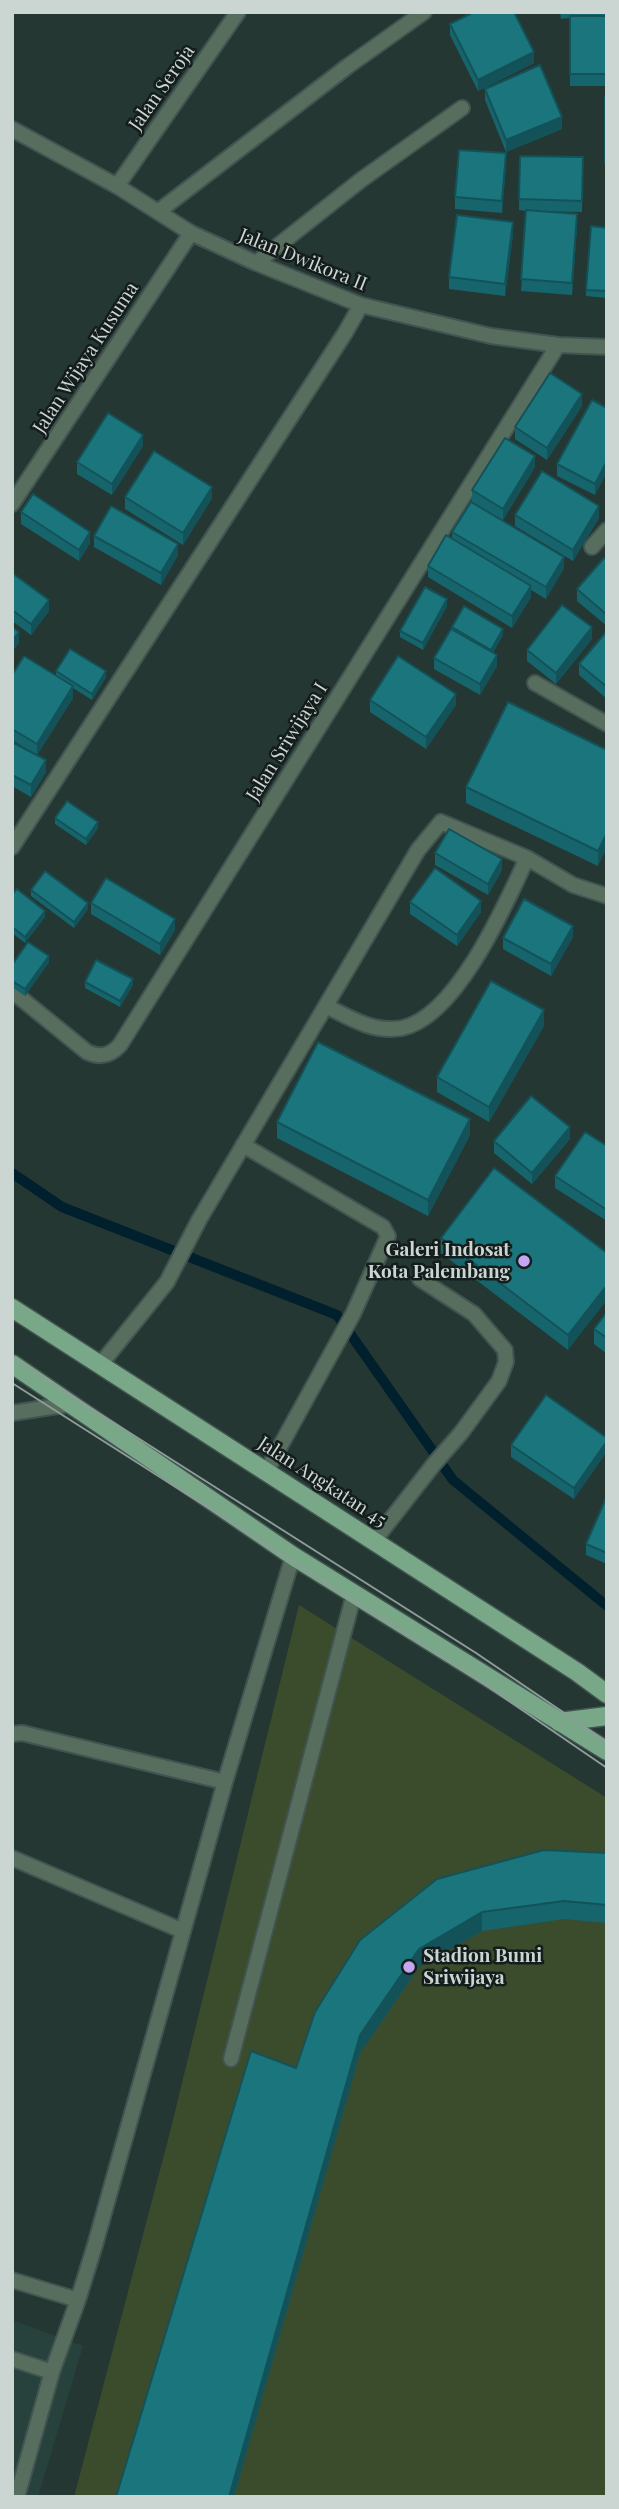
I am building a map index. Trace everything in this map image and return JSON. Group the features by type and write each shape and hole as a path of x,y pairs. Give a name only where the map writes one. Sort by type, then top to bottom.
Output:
{"main road":[{"name":"Jalan Angkatan 45","path":"12,1308 577,1672 607,1694"},
{"path":"12,1364 293,1556 607,1751"},
{"path":"559,1722 607,1716"}],"street":[{"name":"Jalan Seroja","path":"117,186 238,12"},
{"path":"159,211 348,66 424,12"},
{"path":"256,263 361,180 462,108"},
{"name":"Jalan Dwikora II","path":"12,129 117,186 191,233 256,263 361,305 491,336 558,345 607,347"},
{"name":"Jalan Wijaya Kusuma","path":"12,504 191,233"},
{"path":"12,847 361,305"},
{"name":"Jalan Sriwijaya I","path":"12,991 93,1055 111,1054 120,1045 558,345"},
{"path":"12,476 26,485"},
{"path":"592,547 607,530"},
{"path":"535,683 607,724"},
{"path":"100,1365 167,1282 199,1220 418,849 441,822 527,858 573,885 607,897"},
{"path":"326,1006 364,1025 400,1028 420,1023 453,994 503,908 527,858"},
{"path":"243,1145 386,1230 386,1241 353,1314 267,1472"},
{"path":"374,1541 461,1433 499,1381 506,1362 505,1350 474,1314 420,1279"},
{"path":"12,1413 71,1404"},
{"path":"17,2497 52,2372 78,2300 225,1782 293,1556"},
{"path":"231,2059 354,1594"},
{"path":"12,1734 22,1732 225,1782"},
{"path":"12,1857 183,1931"},
{"path":"12,2280 78,2300"},
{"path":"12,2358 52,2372"}],"shaded area":[{"path":"12,2320 83,2346 38,2497 12,2497"}],"green space":[{"name":"Stadion Bumi Sriwijaya","path":"299,1605 607,1798 607,2497 74,2497 169,2136"}],"building":[{"path":"474,12 514,12 534,52 478,80 450,24"},
{"path":"570,16 607,16 607,74 570,74"},
{"path":"540,65 562,117 506,140 485,89"},
{"path":"607,96 607,163 605,163"},
{"path":"459,150 506,153 502,201 455,197"},
{"path":"520,156 583,157 582,201 519,199"},
{"path":"526,210 577,214 572,283 521,279"},
{"path":"457,215 513,222 505,284 449,277"},
{"path":"591,226 607,228 607,291 586,290"},
{"path":"550,373 582,394 547,448 515,427"},
{"path":"592,400 607,408 607,461 595,484 557,464"},
{"path":"108,413 143,435 112,484 77,462"},
{"path":"505,438 535,456 503,509 472,490"},
{"path":"154,451 212,487 183,533 125,497"},
{"path":"542,471 599,506 573,550 515,515"},
{"path":"33,494 90,532 79,550 21,512"},
{"path":"471,502 564,557 546,587 452,532"},
{"path":"111,506 178,544 161,573 94,536"},
{"path":"446,535 531,586 512,616 428,566"},
{"path":"604,558 607,560 607,615 577,589"},
{"path":"12,573 49,600 31,624 12,610"},
{"path":"425,587 447,599 423,643 400,631"},
{"path":"562,605 592,627 556,673 527,650"},
{"path":"464,606 503,629 491,650 452,627"},
{"path":"12,627 19,632 12,641"},
{"path":"451,629 497,655 480,684 434,658"},
{"path":"607,631 607,687 579,664"},
{"path":"70,649 106,671 92,694 56,671"},
{"path":"24,656 73,686 37,744 12,729 12,675"},
{"path":"398,656 456,694 426,737 370,700"},
{"path":"508,702 607,750 607,833 598,851 466,787"},
{"path":"12,742 46,760 31,785 12,775"},
{"path":"67,801 98,822 86,839 55,818"},
{"path":"449,829 502,859 488,884 435,853"},
{"path":"435,868 481,901 457,935 410,902"},
{"path":"45,871 88,903 74,922 31,890"},
{"path":"106,878 175,919 160,944 91,903"},
{"path":"17,889 45,911 25,937 12,927 12,894"},
{"path":"524,899 573,926 551,964 503,938"},
{"path":"28,942 49,956 25,989 12,981 12,965"},
{"path":"96,960 133,979 120,1001 85,982"},
{"path":"491,981 544,1010 489,1107 437,1077"},
{"path":"318,1042 470,1119 428,1200 277,1122"},
{"path":"531,1096 570,1127 532,1173 494,1141"},
{"path":"585,1132 607,1146 607,1210 555,1176"},
{"name":"Galeri Indosat Kota Palembang","path":"494,1168 607,1253 607,1285 568,1335 441,1238"},
{"path":"607,1312 607,1338 594,1329"},
{"path":"546,1395 607,1438 574,1488 511,1445"},
{"path":"607,1496 607,1553 586,1544"},
{"path":"544,1850 607,1853 607,1905 564,1901 482,1912 419,1949 360,2035 229,2497 116,2497 251,2051 296,2068 315,2012 360,1940 437,1879"}],"waterway":[{"path":"12,1173 62,1207 337,1315 453,1480 607,1606"}],"tram line":[{"path":"12,1358 476,1653 607,1742"},
{"path":"12,1383 465,1671 607,1768"}],"place":[{"name":"Galeri Indosat Kota Palembang","path":"524,1261"},
{"name":"Stadion Bumi Sriwijaya","path":"409,1967"}]}
